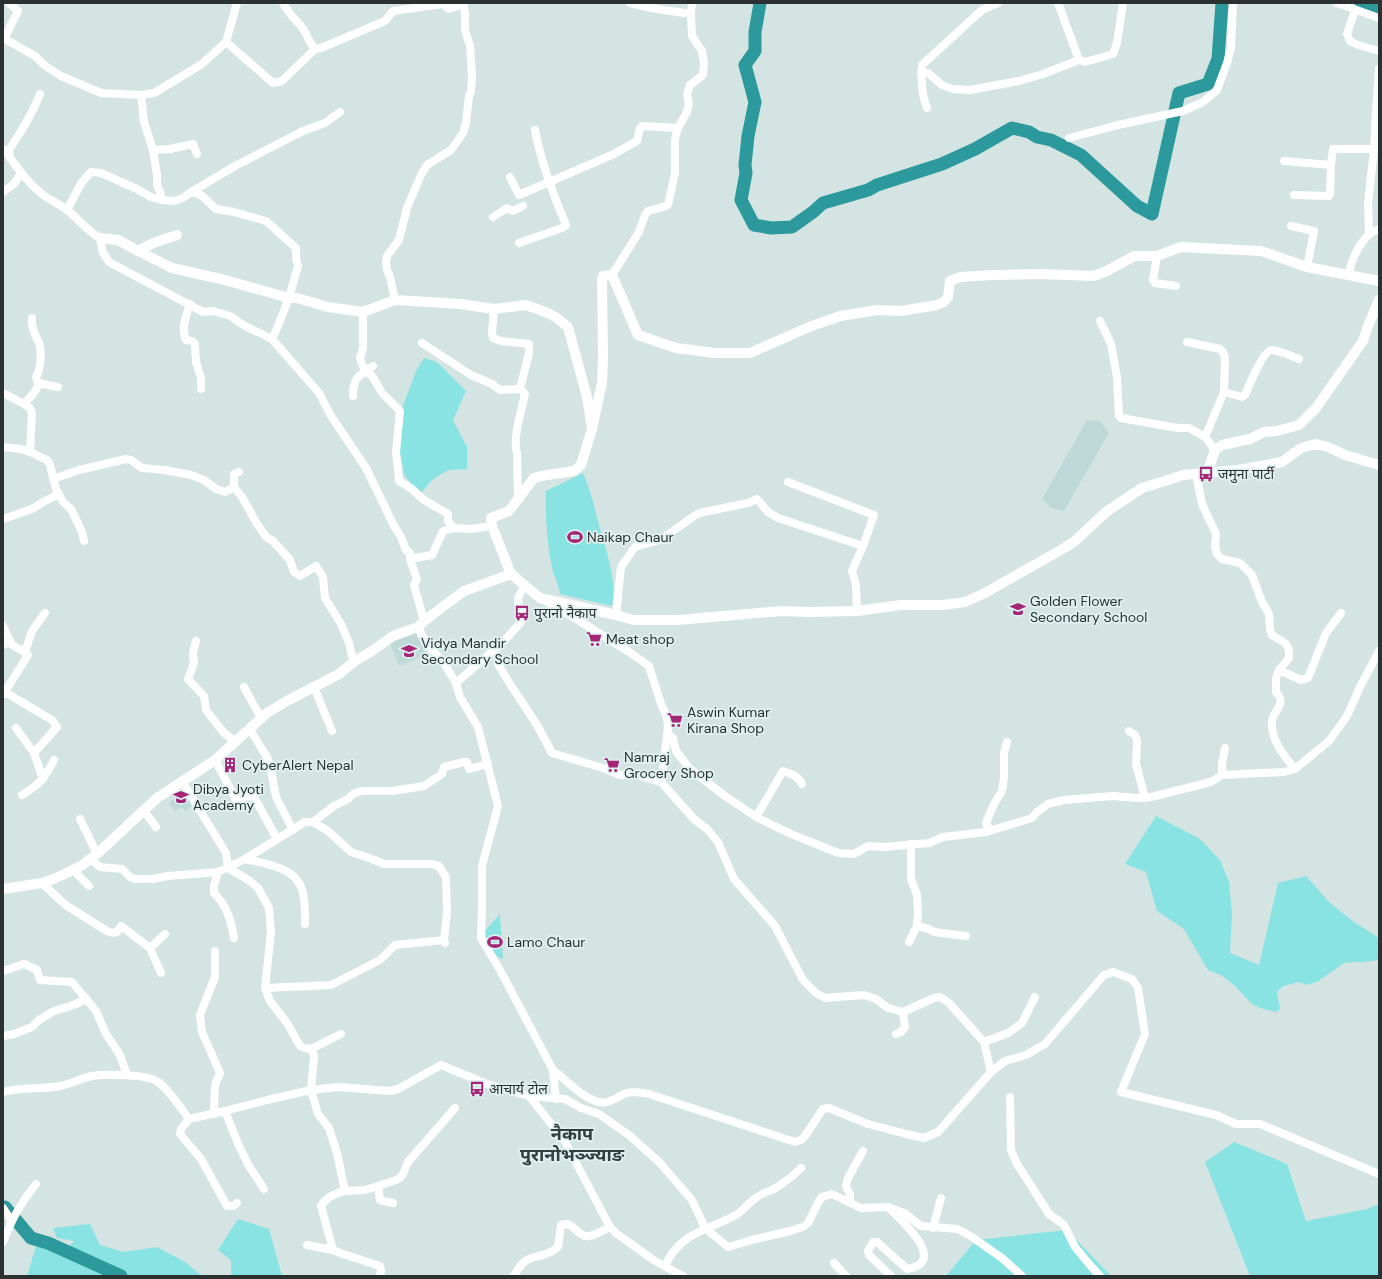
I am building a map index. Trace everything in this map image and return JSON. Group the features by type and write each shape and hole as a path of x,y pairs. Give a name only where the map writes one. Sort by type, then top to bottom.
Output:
{"street":[{"path":"9,3 18,11 4,38 35,56 44,65 61,76 101,93 140,95 154,93 202,64 226,42 237,3"},
{"path":"283,3 291,16 303,29 311,46 315,49"},
{"path":"226,42 273,83 282,81 315,49 321,48 385,21 393,11 443,4 449,9 458,6 459,3"},
{"path":"396,300 387,270 387,256 399,240 407,208 421,175 427,165 451,150 463,133 466,123 472,76 470,46 465,30 465,13 463,3"},
{"path":"630,3 691,14"},
{"path":"612,275 639,232 648,211 668,205 675,173 675,139 678,128 687,112 689,104 687,94 690,85 703,75 704,63 702,51 692,36 692,3"},
{"path":"927,108 924,101 921,72 922,65 956,34 980,6 998,3"},
{"path":"1058,3 1079,60"},
{"path":"921,72 928,73 942,85 953,89 970,90 1020,81 1079,60 1086,62 1113,54 1117,43 1123,3"},
{"path":"1069,138 1118,124 1183,111 1203,102 1217,90 1222,79 1231,48 1233,3"},
{"path":"1337,3 1379,18"},
{"path":"1355,10 1347,34 1350,41 1379,51"},
{"path":"1369,234 1368,203 1377,147 1379,68"},
{"path":"10,158 9,150 29,119 40,94"},
{"path":"140,95 144,122 153,150 157,185 162,200"},
{"path":"67,210 85,178 91,172 96,172 119,180 151,197 174,201 183,198 235,166 303,131 325,123 340,112"},
{"path":"519,195 614,154 637,141 640,128 642,126 678,128"},
{"path":"519,242 562,228 566,225 548,182 535,130"},
{"path":"153,150 170,149 193,144 197,154"},
{"path":"1294,195 1329,196 1333,149 1377,147"},
{"path":"3,150 5,150 21,173 44,196 67,210 92,233 100,238 118,240 172,268 225,280 328,307 363,312 396,300 461,304 494,309 526,305 548,313 568,327 587,397 592,429"},
{"path":"1284,161 1331,165"},
{"path":"3,192 14,184 21,173"},
{"path":"493,217 507,208 513,211 525,209 510,176"},
{"path":"191,192 201,195 216,209 266,220 296,248 298,266 289,298 276,333 272,339"},
{"path":"1291,226 1314,231 1307,267"},
{"path":"1349,275 1352,261 1360,243 1369,234 1379,228"},
{"path":"138,250 153,242 177,235"},
{"path":"100,238 103,253 109,262 203,312 214,311 230,316 245,326 272,339 319,393 331,416 366,468 394,526 401,537 406,550 410,553 410,559 417,579 414,585 421,624 427,645 442,660 456,683 460,697 478,727 488,764 498,806 482,866 481,938 500,970 553,1070 581,1094 605,1102 614,1100 626,1093 635,1092 648,1094 795,1142 801,1140 805,1136 823,1109 829,1108 868,1124 924,1138 938,1132 991,1072 1006,1060 1026,1055 1046,1044 1104,975 1113,972 1132,979 1138,988 1145,1034 1121,1092 1216,1115 1236,1124 1260,1124 1379,1174"},
{"path":"612,275 638,335 676,348 715,353 750,353 810,327 840,316 877,310 901,311 937,305 944,302 948,297 950,281 960,277 991,274 1093,276 1105,272 1134,256 1157,256 1181,247 1261,251 1307,267 1379,281"},
{"path":"1157,256 1153,280 1155,283 1176,286"},
{"path":"612,275 603,276 602,280 602,383 592,429 581,466 574,471 534,478 518,497 515,504 509,511 491,518 492,526 511,574 540,598 586,624 628,651 648,666 667,717 668,728 660,782"},
{"path":"1207,473 1215,450 1222,445 1250,439 1264,432 1277,431 1299,425 1316,408 1363,341 1379,300"},
{"path":"190,304 184,318 184,336 186,340 192,341 195,344 196,362 201,378 200,390"},
{"path":"494,309 492,332 493,338 502,341 529,344 529,353 520,389"},
{"path":"363,312 363,348 360,358 365,371 371,375 382,393 400,411 396,452 399,481 412,489 424,500 448,514 448,521 454,528"},
{"path":"24,404 39,386 36,377 39,367 40,350 33,328 32,318"},
{"path":"1100,321 1111,344 1117,377 1119,416 1121,418 1189,428 1205,437 1215,450"},
{"path":"1187,342 1220,349 1225,358 1224,392 1205,437"},
{"path":"422,343 471,376 492,384 500,390 520,389 526,394 518,423 515,449 517,453 518,497"},
{"path":"1224,392 1234,396 1242,397 1245,395 1267,352 1272,350 1299,359"},
{"path":"353,396 354,383 365,371 373,366"},
{"path":"38,383 58,387"},
{"path":"3,393 30,408 32,413 30,452"},
{"path":"540,598 633,620 671,620 781,611 857,611 901,605 943,605 965,602 994,588 1062,550 1075,541 1106,512 1142,488 1183,475 1238,470 1282,462 1301,448 1316,444 1328,447 1345,456 1379,466"},
{"path":"3,447 21,449 30,452 46,460 50,464 53,479 63,502 71,509 82,532 84,541"},
{"path":"53,479 79,470 126,459 131,460 142,468 165,470 191,475 204,480 216,489 225,492 234,487"},
{"path":"240,472 234,474 234,487 242,497 266,537 273,540 290,560 294,572 300,576 316,566 323,577 325,598 341,624 355,661"},
{"path":"1196,474 1202,504 1216,534 1215,546 1217,554 1222,560 1240,564 1252,575 1262,602 1269,614 1270,630 1272,635 1283,640 1289,651 1289,658 1279,670 1276,678 1276,692 1280,696 1281,702 1273,715 1272,728 1278,746 1294,769"},
{"path":"788,482 874,515 852,571 856,585 857,611"},
{"path":"3,519 32,509 60,494"},
{"path":"616,615 621,567 635,547 660,540 697,514 704,512 748,503 757,499 768,512 778,518 863,546"},
{"path":"410,559 432,555 443,531 454,528 470,529 492,526"},
{"path":"3,889 42,883 60,877 73,870 93,856 157,798 216,760 267,713 339,674 355,661 372,652 393,636 421,624 464,591 511,574"},
{"path":"456,683 503,642 521,622 523,617 517,603 518,596 525,586"},
{"path":"1279,670 1301,680 1308,678 1326,633 1341,613"},
{"path":"25,652 32,631 45,614"},
{"path":"3,626 7,643 28,655 4,692 52,720 57,727 34,753"},
{"path":"196,641 193,653 194,662 188,679 204,696 206,710 224,733 236,742"},
{"path":"494,649 498,664 537,725 552,753 603,768 620,775 637,775 660,782 694,819 707,828 718,842 734,879 775,926 803,980 816,993 825,998 864,995 876,999 888,1008 903,1012 934,998 940,997 949,1003 984,1042 991,1072"},
{"path":"667,734 674,738 676,751 689,768 725,796 756,817 796,837 846,855 854,854 868,846 884,847 929,843 943,837 990,830 1032,818 1048,804 1064,800 1113,796 1145,798 1211,782 1222,775 1284,772 1294,769 1329,741 1340,726 1347,716 1360,685 1379,651"},
{"path":"244,687 261,718"},
{"path":"314,687 332,731"},
{"path":"16,728 34,753 44,779"},
{"path":"249,728 267,757 276,797 293,830"},
{"path":"1129,731 1135,735 1137,740 1136,764 1145,798"},
{"path":"990,830 986,823 994,804 1002,791 1004,777 1004,752 1007,742"},
{"path":"1222,775 1222,764 1225,748"},
{"path":"22,795 32,790 44,779 54,760"},
{"path":"216,760 236,800 238,801 246,796 254,797 277,839"},
{"path":"313,822 334,806 348,799 353,794 361,791 392,791 424,786 442,774 444,767 467,762 470,770 488,764"},
{"path":"756,817 783,771 800,779 802,784"},
{"path":"182,781 226,853 228,868"},
{"path":"144,811 156,827"},
{"path":"80,819 93,856 100,867 122,869 130,877 135,878 152,879 168,876 218,872 245,859 305,822 313,822 328,831 351,852 384,864 432,864 439,866 446,877 447,912 444,941 395,945 380,960 331,985 265,988"},
{"path":"909,942 917,926 917,895 911,879 910,871 911,844"},
{"path":"245,859 288,872 298,880 302,888 304,899 305,924"},
{"path":"228,868 250,881 258,888 269,908 272,932 265,988 270,1001 287,1023 300,1046 311,1049 341,1034"},
{"path":"73,870 89,886"},
{"path":"218,872 214,886 214,893 228,911 234,938"},
{"path":"42,883 59,899 107,931 113,933 117,932 120,926 150,948 160,973"},
{"path":"917,926 934,932 966,936"},
{"path":"150,948 165,934"},
{"path":"214,1114 215,1085 220,1073 202,1032 200,1015 215,977 215,951"},
{"path":"3,971 21,965 26,965 37,970 40,980 72,982 96,1011 110,1040 120,1055 127,1075"},
{"path":"984,1042 1008,1033 1022,1023 1029,1012 1035,997"},
{"path":"3,1036 15,1034 32,1027 39,1020 54,1011 87,999"},
{"path":"896,1034 901,1032 905,1027 903,1012"},
{"path":"311,1049 314,1056 311,1090 318,1114 329,1128 337,1153 345,1191"},
{"path":"237,1203 233,1206 227,1206 201,1159 180,1134 189,1119 225,1112 267,1100 311,1090 338,1087 390,1091 398,1089 441,1065 486,1084 529,1096 565,1099 581,1108 599,1114 628,1135 660,1163 692,1200 705,1228 727,1247 790,1232 803,1227 808,1223 822,1197 832,1194 861,1208 888,1207 904,1213 921,1226 957,1229 969,1235 1002,1258 1022,1276"},
{"path":"553,1070 556,1099"},
{"path":"3,1092 16,1088 49,1088 65,1086 92,1076 127,1075 150,1078 157,1081 189,1119"},
{"path":"529,1096 564,1140 610,1227 617,1234 656,1261 683,1276"},
{"path":"1010,1097 1011,1150 1017,1164 1049,1214 1064,1225 1075,1247 1100,1276"},
{"path":"333,1250 321,1206 325,1200 330,1196 345,1191 365,1190 400,1178 408,1162 456,1108"},
{"path":"225,1112 249,1166 264,1189"},
{"path":"850,1203 850,1194 846,1186 848,1178 863,1150"},
{"path":"665,1266 680,1243 705,1228 736,1215 757,1197 773,1190 801,1168"},
{"path":"3,1242 11,1220 19,1206 36,1184"},
{"path":"378,1186 380,1200 393,1203"},
{"path":"934,1228 941,1198"},
{"path":"888,1207 921,1244 924,1257 923,1262 914,1268 907,1269 877,1242 873,1242 868,1251 869,1255 891,1276"},
{"path":"3,1208 11,1220"},
{"path":"514,1276 524,1261 531,1257 546,1254 558,1247 561,1225 569,1224 583,1236 589,1236 610,1227"},
{"path":"307,1246 333,1250 380,1266 380,1276"},
{"path":"834,1263 846,1276"}],"shaded area":[{"path":"424,358 437,362 466,391 453,420 467,447 467,469 448,470 432,480 420,494 405,476 399,449 401,411 416,371"},
{"path":"1087,420 1100,421 1109,433 1064,511 1051,508 1042,499"},
{"name":"Naikap Chaur","path":"583,473 593,501 610,567 613,587 612,606 560,594 552,568 547,530 546,491"},
{"name":"Vidya Mandir Secondary School","path":"415,633 426,655 399,666 390,643"},
{"name":"Dibya Jyoti Academy","path":"183,792 192,806 185,811 182,807 175,811 169,803"},
{"path":"1156,816 1200,839 1220,860 1229,882 1232,914 1230,953 1259,965 1278,883 1306,876 1330,903 1354,922 1379,938 1379,959 1373,961 1344,963 1317,982 1306,985 1299,982 1283,986 1277,992 1280,1009 1276,1012 1260,1008 1252,1004 1234,985 1221,975 1208,970 1184,929 1157,911 1146,872 1125,864"},
{"name":"Lamo Chaur","path":"500,914 503,959 490,953 485,931"},
{"path":"1234,1142 1287,1164 1306,1221 1367,1209 1379,1204 1379,1276 1250,1276 1205,1162"},
{"path":"238,1219 269,1229 282,1276 231,1276 231,1260 218,1250"},
{"path":"90,1224 100,1245 124,1252 157,1247 185,1262 202,1276 27,1276 37,1243 64,1253 74,1241 57,1238 53,1228"},
{"path":"1067,1230 1111,1276 946,1276 976,1240"}],"waterway":[{"path":"760,3 755,32 755,51 745,65 755,102 748,136 745,165 746,173 741,200 754,225 771,228 792,227 823,203 868,190 877,185 942,164 975,149 1012,128 1029,132 1037,137 1051,140 1081,155 1137,206 1152,214 1179,93 1208,84 1218,59 1222,3"},
{"path":"1361,3 1379,9"},
{"path":"5,1207 31,1238 48,1243 121,1276"}],"place":[{"name":"जमुना पार्टी","path":"1206,474"},
{"name":"Naikap Chaur","path":"575,537"},
{"name":"Golden Flower Secondary School","path":"1018,609"},
{"name":"पुरानो नैकाप","path":"522,613"},
{"name":"Meat shop","path":"594,639"},
{"name":"Vidya Mandir Secondary School","path":"409,651"},
{"name":"Aswin Kumar Kirana Shop","path":"675,720"},
{"name":"CyberAlert Nepal","path":"230,765"},
{"name":"Namraj Grocery Shop","path":"612,765"},
{"name":"Dibya Jyoti Academy","path":"181,797"},
{"name":"Lamo Chaur","path":"495,942"},
{"name":"आचार्य टोल","path":"477,1089"}],"district":[{"name":"नैकाप पुरानोभञ्ज्याङ","path":"572,1144"}]}
